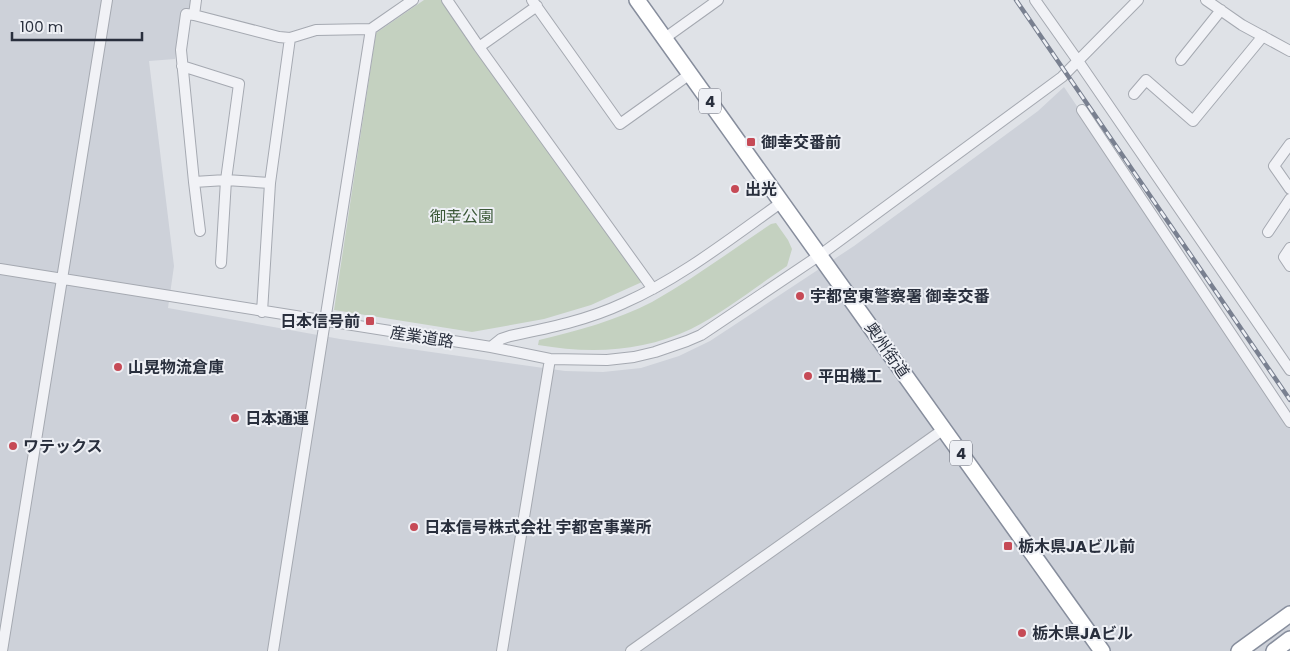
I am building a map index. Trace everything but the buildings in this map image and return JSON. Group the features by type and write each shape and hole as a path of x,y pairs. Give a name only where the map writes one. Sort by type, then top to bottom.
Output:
{"highway":[{"name":"奥州街道","path":"637,0 1102,651"},
{"path":"1239,651 1290,614"},
{"path":"1251,651 1290,624"},
{"path":"1274,651 1290,639"}],"street":[{"path":"2,651 107,0"},
{"path":"194,15 196,0"},
{"path":"200,230 182,66 181,50 186,14 290,38 316,30 371,30 413,0"},
{"path":"447,0 653,289"},
{"path":"665,38 718,0"},
{"path":"1035,0 1287,366"},
{"name":"産業道路","path":"0,269 491,347 550,359 589,361 623,359 655,352 701,335 735,313 820,255 1004,121 1062,77 1138,0"},
{"path":"1206,0 1263,36 1288,47"},
{"path":"479,47 535,3 620,124 690,74"},
{"path":"1182,60 1221,10"},
{"path":"273,651 371,30"},
{"path":"1134,94 1146,80 1193,121 1263,36"},
{"path":"262,312 270,183 290,38"},
{"path":"182,66 238,84 226,180 221,263"},
{"path":"1082,110 1290,422"},
{"path":"1290,144 1274,166 1290,189"},
{"path":"194,182 226,180 270,183"},
{"path":"1268,232 1290,199"},
{"path":"491,347 501,339 510,336 573,322 613,308 653,289 782,202"},
{"path":"1290,248 1284,257 1290,266"},
{"path":"502,651 550,359"},
{"path":"631,651 944,429"}],"shaded area":[{"path":"0,0 191,0 190,8 183,11 175,59 149,61 174,266 168,308 340,339 565,371 603,372 641,368 679,356 710,341 854,246 1038,111 1064,87 1290,422 1290,651 0,651"}],"green space":[{"name":"御幸公園","path":"424,0 441,0 644,271 642,282 591,305 544,319 472,332 334,310 376,33"},
{"path":"776,223 792,249 787,266 703,323 673,337 635,347 577,350 538,345 539,340 597,324 652,302 771,224"}],"railway":[{"path":"1016,0 1290,400"}],"place":[{"name":"御幸交番前","path":"751,142"},
{"name":"出光","path":"735,189"},
{"name":"宇都宮東警察署 御幸交番","path":"800,296"},
{"name":"日本信号前","path":"370,321"},
{"name":"山晃物流倉庫","path":"118,367"},
{"name":"平田機工","path":"808,376"},
{"name":"日本通運","path":"235,418"},
{"name":"ワテックス","path":"13,446"},
{"name":"日本信号株式会社 宇都宮事業所","path":"414,527"},
{"name":"栃木県JAビル前","path":"1008,546"},
{"name":"栃木県JAビル","path":"1022,633"}]}
